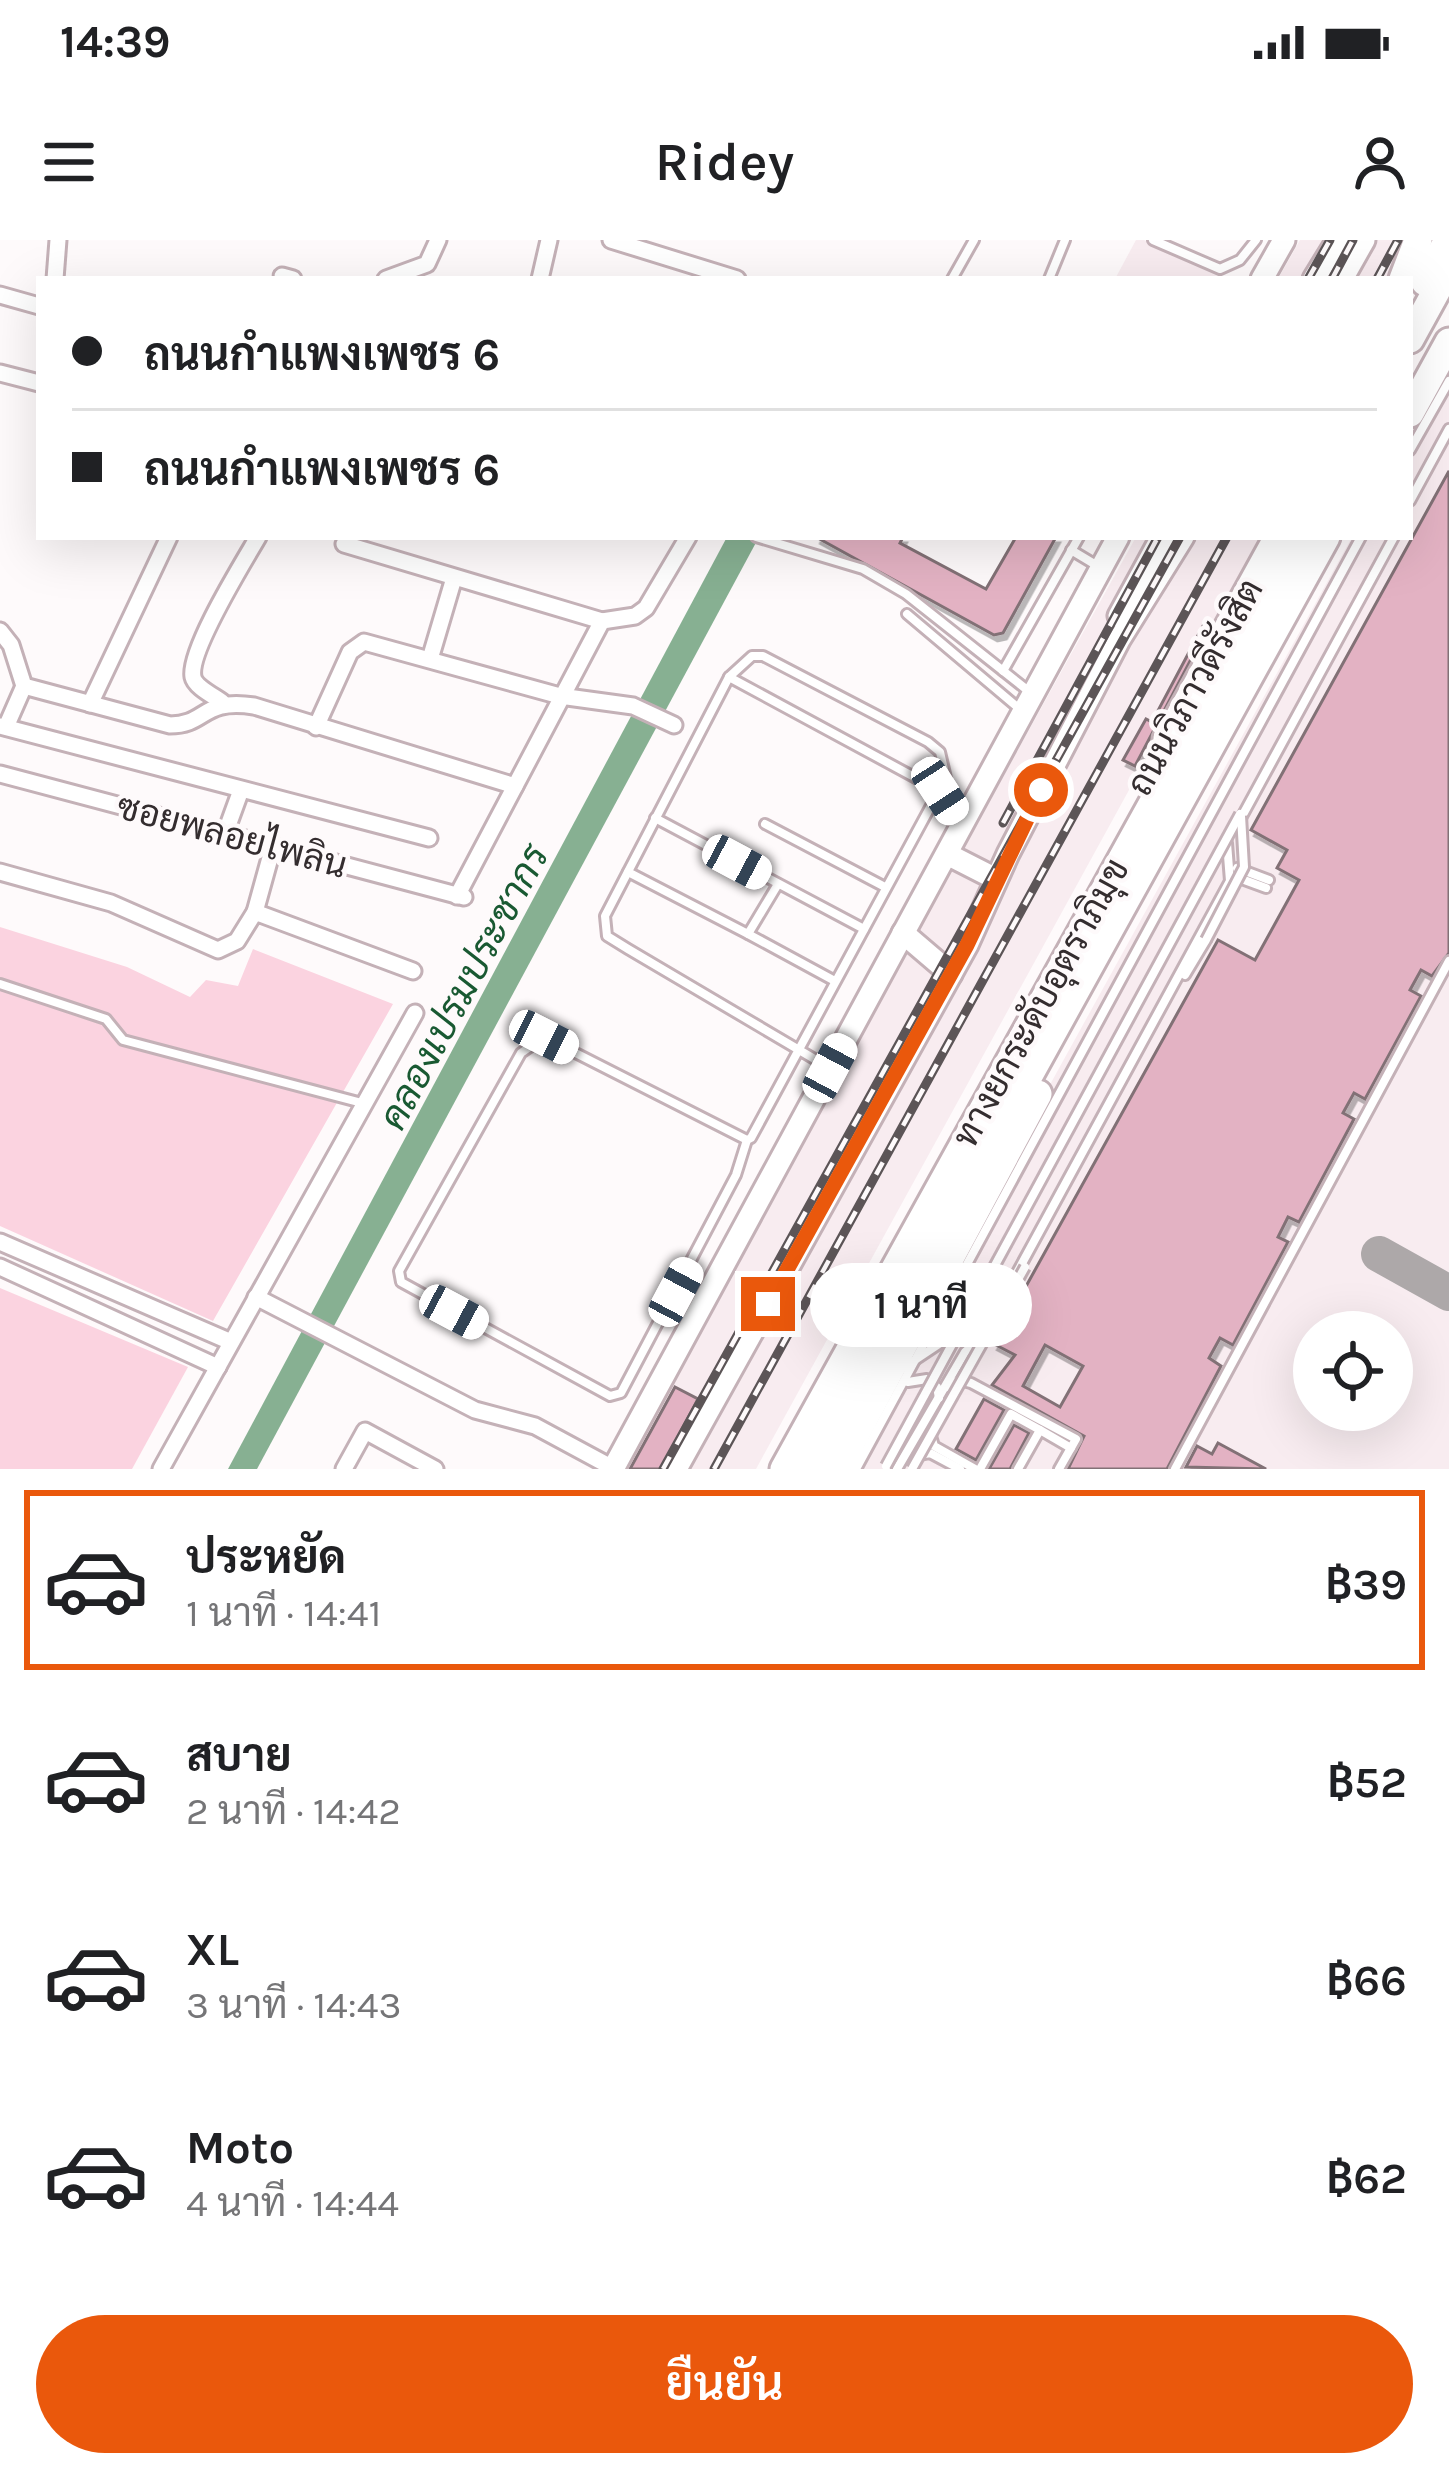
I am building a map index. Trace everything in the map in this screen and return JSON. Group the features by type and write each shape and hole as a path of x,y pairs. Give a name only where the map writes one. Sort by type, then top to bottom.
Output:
{"highway":[{"path":"1403,276 1418,240"},
{"path":"1413,282 1433,240"},
{"path":"1413,300 1448,240"},
{"path":"1413,334 1449,268"},
{"path":"1413,381 1449,316"},
{"path":"1413,407 1449,342"},
{"name":"ถนนวิภาวดีรังสิต","path":"767,1469 1276,540"},
{"name":"ทางยกระดับอุตราภิมุข","path":"784,1469 1298,540"},
{"name":"ทางยกระดับอุตราภิมุข","path":"812,1469 1324,540"},
{"name":"ถนนวิภาวดีรังสิต","path":"837,1469 894,1384 1339,540"}],"main road":[{"path":"1264,276 1284,240"},
{"path":"1317,276 1338,240"},
{"path":"1344,276 1364,240"},
{"path":"613,1468 1116,540"},
{"path":"1008,854 1024,794 1160,540"},
{"path":"676,1469 951,974 1119,640 1182,540"},
{"path":"947,854 996,880"},
{"path":"903,933 951,974"}],"street":[{"path":"55,276 58,240"},
{"path":"394,276 427,264 438,240"},
{"path":"541,276 549,240"},
{"path":"611,240 727,276"},
{"path":"0,295 36,305"},
{"path":"0,373 36,382"},
{"path":"90,704 168,540"},
{"path":"256,540 208,627 194,670 198,685 222,702 254,706 515,786 602,621"},
{"path":"344,544 602,621 635,616 646,608 686,540"},
{"path":"430,659 454,578"},
{"path":"0,631 10,644 24,686 3,727 429,838"},
{"path":"316,727 357,644 376,643 560,696 633,706 669,722"},
{"path":"24,686 182,725 222,702"},
{"name":"ซอยพลอยไพลิน","path":"0,774 461,897 515,786"},
{"path":"225,834 241,790"},
{"path":"0,872 111,903 218,950 237,940 255,912 273,847"},
{"path":"255,912 413,971"},
{"path":"161,1469 415,1013"},
{"path":"0,1242 231,1342"},
{"path":"0,1268 218,1367"},
{"path":"256,1297 475,1410 536,1426 613,1468"},
{"path":"344,1469 367,1431 435,1469"}],"lane":[{"path":"954,276 974,240"},
{"path":"1050,276 1065,240"},
{"path":"1153,240 1220,269 1240,260 1256,240"},
{"path":"1413,445 1449,380"},
{"path":"1413,499 1449,433"},
{"path":"762,540 863,569 906,594 1004,671 1028,703"},
{"path":"1004,671 1077,540"},
{"path":"856,1469 894,1384 919,1357 1359,540"},
{"path":"889,1468 1391,540"},
{"path":"1071,550 1101,568"},
{"path":"907,614 1028,703"},
{"path":"747,1140 544,1037 533,1040 520,1053 399,1271 401,1282 610,1396 622,1393 736,1174 747,1140 797,1048 833,980 940,791 946,763 928,742 764,656 752,656 729,677 604,916 607,936 797,1048 830,1068"},
{"path":"729,677 940,791 962,824"},
{"path":"968,1319 1242,814"},
{"path":"889,1468 1013,1280 1244,867 1242,814"},
{"path":"655,818 864,928"},
{"path":"765,824 885,887"},
{"path":"1228,843 1237,868 1267,884 1237,877 1230,881"},
{"path":"912,1469 1201,942 1230,881 1231,856"},
{"path":"628,872 833,980"},
{"path":"748,934 778,884"},
{"path":"1175,1469 1449,962"},
{"path":"0,984 106,1019 123,1040 364,1104"},
{"path":"894,1384 919,1357 947,1343 1013,1280"},
{"path":"894,1384 927,1379 937,1387 938,1398"},
{"path":"945,1388 958,1380 971,1383 1076,1439 1059,1469"},
{"path":"920,1455 930,1453 978,1469 1011,1414 1071,1448"},
{"path":"1018,1469 1040,1430"},
{"path":"931,1436 934,1446 960,1469"}],"shaded area":[{"path":"1136,240 1144,240 1221,276 1117,276"},
{"path":"1300,240 1422,240 1404,276 1280,276"},
{"path":"1449,362 1449,1469 838,1469 1350,540 1413,540 1413,427"},
{"path":"725,540 757,540 257,1469 228,1469"},
{"path":"1134,540 1266,540 756,1469 619,1469"},
{"path":"0,927 127,967 190,997 206,980 238,986 253,949 393,1004 213,1321 0,1226"},
{"path":"0,1288 188,1367 132,1469 0,1469"}],"building":[{"path":"1449,471 1449,953 1432,976 1421,970 1410,990 1421,996 1365,1099 1354,1093 1343,1113 1354,1119 1299,1222 1288,1217 1278,1237 1288,1242 1233,1345 1220,1338 1209,1358 1221,1366 1167,1469 1068,1469 1084,1436 992,1385 1015,1355 994,1344 1218,940 1255,960 1299,880 1277,868 1287,850 1251,830","holes":["1045,1345 1083,1366 1060,1407 1023,1386"]},
{"path":"821,540 902,540 986,589 1014,540 1054,540 1003,633 994,635"},
{"path":"1204,624 1208,627 1135,766 1123,760 1146,719 1152,722"},
{"path":"675,1387 698,1399 661,1469 630,1469"},
{"path":"984,1399 1004,1410 976,1460 956,1449"},
{"path":"1014,1425 1029,1433 1010,1469 989,1469"},
{"path":"1218,1443 1266,1469 1186,1467 1197,1446 1212,1454"}],"taxiway":[{"path":"1379,1254 1449,1293"}],"railway":[{"path":"1310,276 1330,240"},
{"path":"1334,276 1353,240"},
{"path":"1379,276 1398,240"},
{"path":"1003,823 1156,540"},
{"path":"663,1469 1178,540"},
{"path":"714,1469 1225,540"}],"route":[{"path":"768,1304 967,945 1041,790"}],"water label":[{"name":"คลองเปรมประชากร","path":"464,987"}]}
